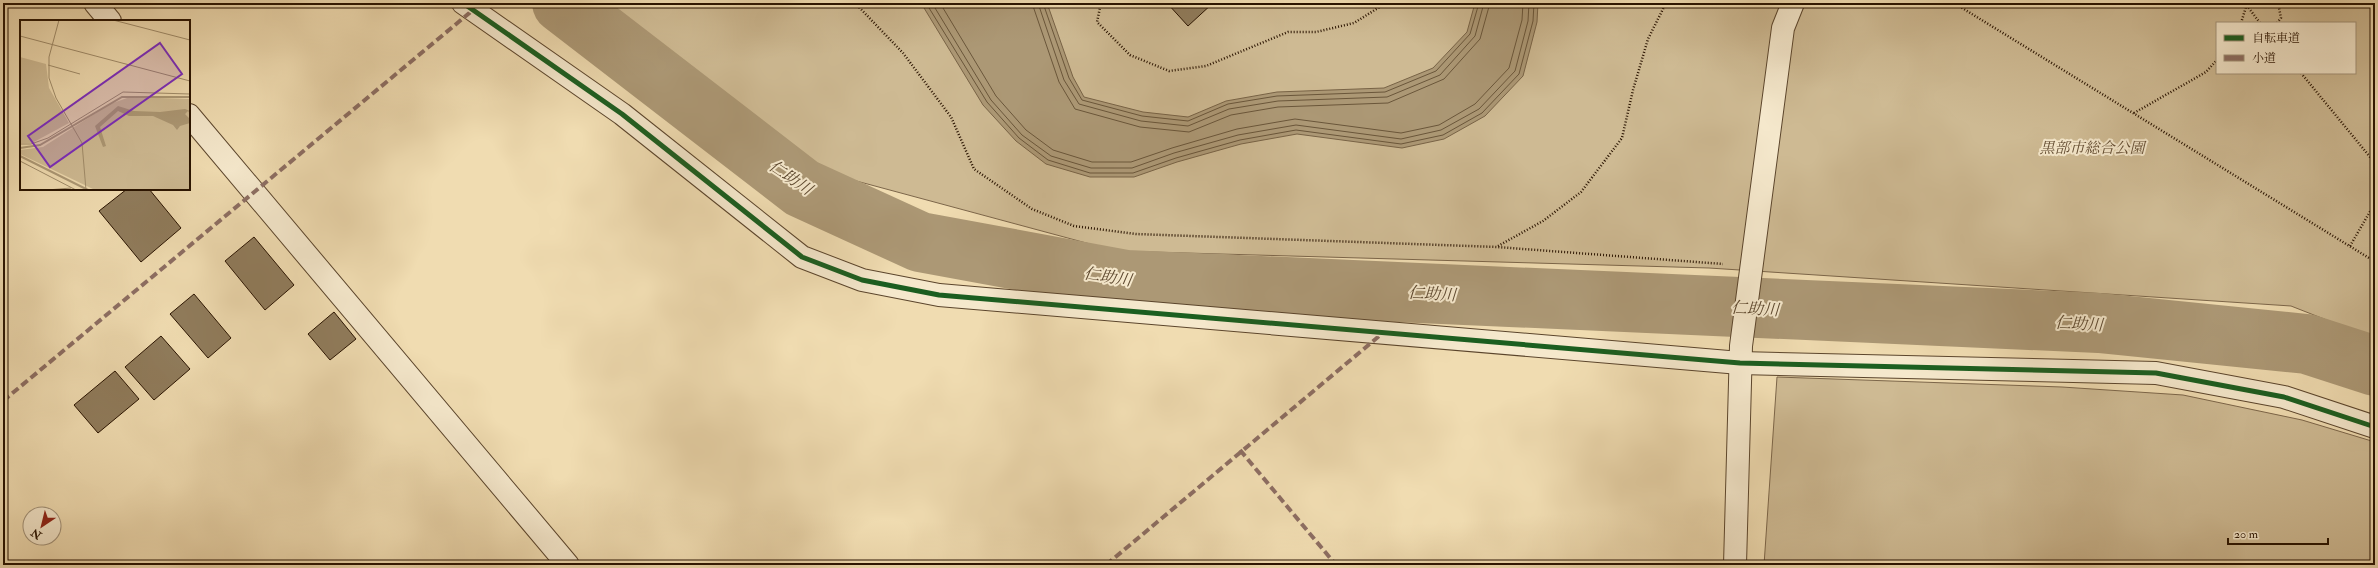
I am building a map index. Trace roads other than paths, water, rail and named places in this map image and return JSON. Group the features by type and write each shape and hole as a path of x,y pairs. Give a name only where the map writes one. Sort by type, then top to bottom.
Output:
{"street":[{"path":"95,3 109,20"},
{"path":"463,3 622,114 802,256 862,280 939,295 1740,355 2156,373 2284,397 2375,427"},
{"path":"1735,565 1740,355 1782,28 1793,3"},
{"path":"190,116 568,565"}],"water":[{"path":"921,3 1047,3 1073,77 1084,97 1143,112 1188,117 1226,101 1277,92 1384,88 1433,68 1467,32 1475,3 1538,3 1537,22 1523,76 1485,116 1444,139 1402,148 1297,134 1241,144 1177,162 1134,177 1090,177 1046,164 1016,141 983,105"}],"waterway":[{"name":"仁助川","path":"562,3 802,188 920,242 1126,280 2099,323 2307,344 2375,366"}],"park label":[{"name":"黒部市総合公園","path":"2092,148"}]}
